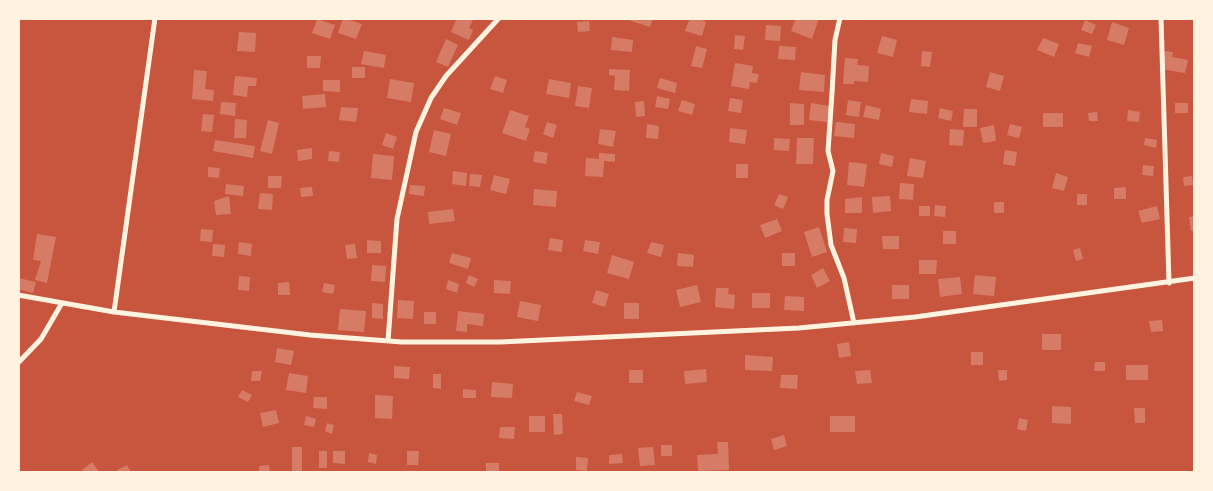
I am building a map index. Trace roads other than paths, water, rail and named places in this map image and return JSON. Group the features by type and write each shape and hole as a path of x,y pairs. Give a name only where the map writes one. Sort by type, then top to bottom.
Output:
{"street":[{"path":"114,312 155,18"},
{"path":"388,341 397,219 416,132 431,98 446,76 499,18"},
{"path":"840,18 835,40 828,151 833,171 827,200 827,214 831,245 844,278 854,323"},
{"path":"1161,18 1169,283"},
{"path":"18,295 114,312 256,330 388,341 500,342 854,323 1043,302 1195,278"},
{"path":"18,363 41,339 62,303"}]}
